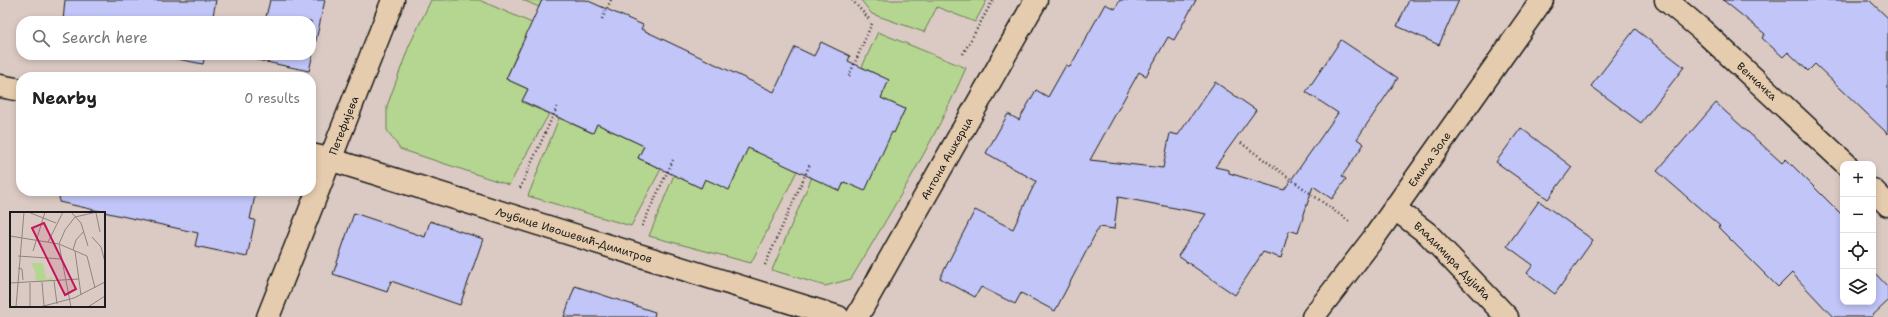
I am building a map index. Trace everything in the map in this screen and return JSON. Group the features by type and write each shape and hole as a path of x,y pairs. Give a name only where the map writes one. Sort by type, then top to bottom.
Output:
{"street":[{"name":"Петефијева","path":"316,169 320,157 393,0"},
{"name":"Антона Ашкерца","path":"857,317 1036,0"},
{"name":"Емила Золе","path":"1313,317 1373,239 1542,0"},
{"name":"Венчачка","path":"1666,0 1702,30 1843,161"},
{"path":"0,86 16,89"},
{"name":"Љубице Ивошевић-Димитров","path":"320,157 838,317"},
{"path":"1876,193 1888,205"},
{"name":"Петефијева","path":"268,317 307,196"},
{"name":"Владимира Дујића","path":"1394,208 1427,233 1507,317"}],"path":[{"path":"602,20 611,0"},
{"path":"852,0 869,20"},
{"path":"963,54 993,0"},
{"path":"849,76 873,21"},
{"path":"508,214 558,105"},
{"path":"1241,143 1373,239"},
{"path":"630,252 673,160"},
{"path":"754,291 810,164"}],"green space":[{"path":"431,0 479,0 555,33 543,57 520,47 506,79 528,89 522,102 549,114 509,185 400,149 387,130 387,106 409,46"},
{"path":"523,0 542,0 539,7"},
{"path":"861,0 987,0 975,22 937,7 924,32 872,14"},
{"path":"878,32 966,68 926,149 851,279 825,286 772,270 812,177 840,190 873,123 894,132 905,109 881,98 888,80 862,67"},
{"path":"720,116 797,171 751,263 649,236 674,175 701,188"},
{"path":"559,118 592,133 597,124 644,146 638,158 661,169 631,226 528,196"}],"building":[{"path":"65,0 216,0 213,16 63,16"},
{"path":"270,0 325,0 316,40 316,16 266,16"},
{"path":"542,0 586,0 643,25 641,29 774,92 795,47 814,56 821,42 850,56 848,61 889,80 881,98 905,109 894,133 892,132 865,191 844,182 840,191 748,148 729,190 705,179 701,188 638,158 644,146 597,124 593,133 522,101 528,89 506,79"},
{"path":"1120,0 1196,0 1174,40 1168,37 1146,76 1139,72 1090,160 1163,168 1170,133 1178,135 1215,82 1256,110 1215,167 1229,170 1229,173 1284,190 1338,113 1306,92 1341,40 1398,78 1357,139 1364,144 1342,176 1346,179 1332,199 1313,186 1298,233 1289,230 1281,258 1263,252 1235,295 1178,256 1206,214 1118,197 1114,229 1099,227 1055,311 1021,293 1015,304 981,287 975,297 940,278 975,210 1013,229 1036,181 986,153 1008,114 1019,120 1036,90 1048,97 1066,65 1070,67 1105,4 1115,9"},
{"path":"1409,0 1459,0 1439,45 1397,26"},
{"path":"1723,0 1869,0 1888,18 1888,134 1815,64 1808,71 1788,52 1783,57 1762,38 1765,34"},
{"path":"1635,29 1684,67 1641,123 1591,86"},
{"path":"183,60 204,60 203,64"},
{"path":"257,60 311,60 309,71"},
{"path":"1716,103 1782,163 1786,159 1840,213 1840,305 1876,305 1876,274 1888,287 1888,301 1871,317 1833,317 1792,273 1778,287 1718,227 1720,226 1657,171"},
{"path":"1521,128 1572,167 1548,199 1496,162"},
{"path":"60,196 255,196 250,219 255,220 247,257 195,246 198,233 59,202"},
{"path":"1539,201 1593,240 1555,294 1527,273 1533,265 1507,246"},
{"path":"354,213 425,237 430,221 483,239 460,305 391,281 387,292 333,274"},
{"path":"575,286 655,312 654,317 564,317"}]}
